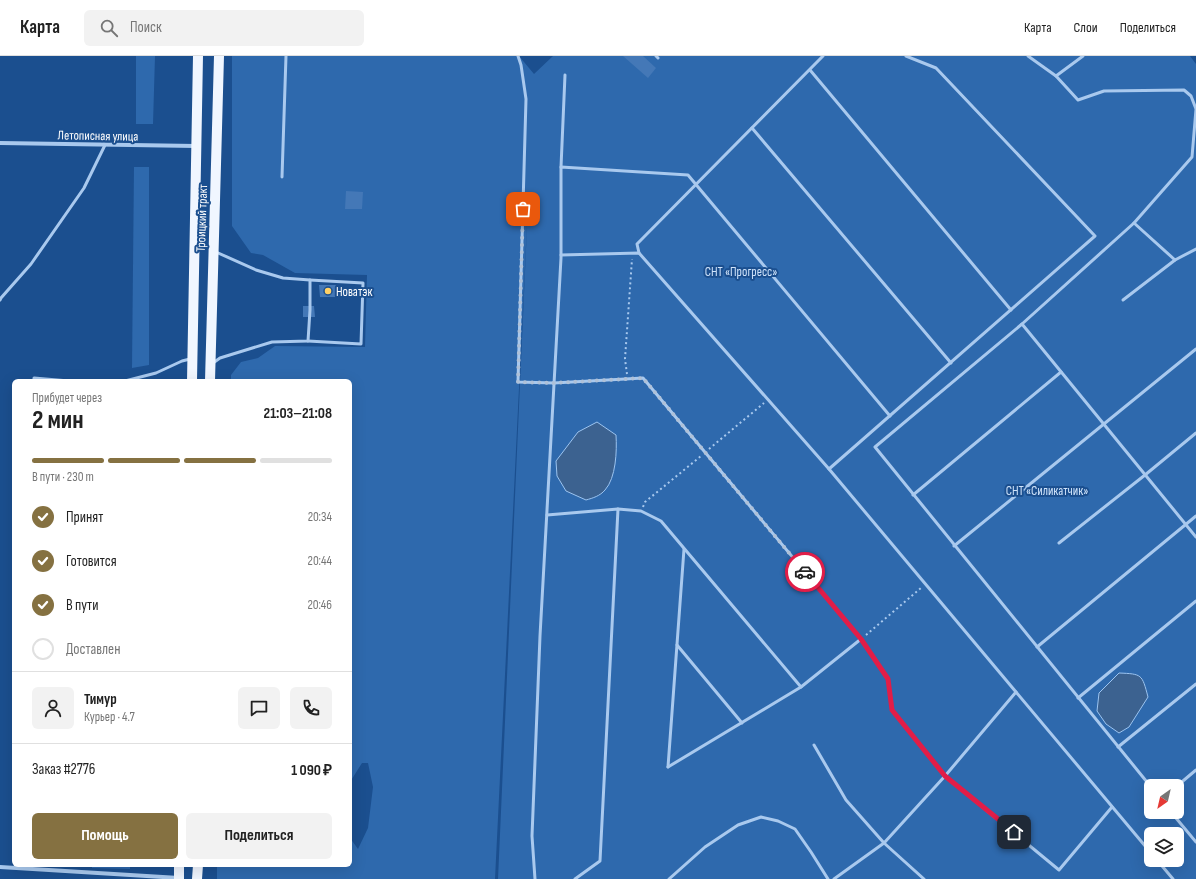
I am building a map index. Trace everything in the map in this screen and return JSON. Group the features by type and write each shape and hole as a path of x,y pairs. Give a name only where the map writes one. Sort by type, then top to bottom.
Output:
{"main road":[{"name":"Троицкий тракт","path":"192,379 198,56"},
{"name":"Троицкий тракт","path":"210,379 220,56"},
{"path":"179,879 180,867"},
{"path":"197,879 198,867"}],"street":[{"name":"Летописная улица","path":"0,143 196,146"},
{"path":"0,867 179,879"}],"lane":[{"path":"282,177 286,56"},
{"path":"518,56 521,65 526,99 518,382 554,383 643,378 861,639 888,679 892,710 945,776 1060,870 1112,806"},
{"path":"823,56 637,244 640,253 829,469 1144,845"},
{"path":"829,469 1095,236 936,68 906,56"},
{"path":"1028,56 1056,76 1078,100 1104,91 1184,90 1192,96 1196,110 1192,156 1134,223 1022,324 875,447 1144,779"},
{"path":"1056,76 1082,56"},
{"path":"810,70 1011,310"},
{"path":"536,879 532,836 540,636 561,255 561,167 565,75"},
{"path":"752,128 951,363"},
{"path":"0,300 31,264 84,188 105,145"},
{"path":"561,167 688,175 890,416"},
{"path":"1134,223 1175,260"},
{"path":"1124,300 1175,260 1196,249"},
{"path":"210,365 220,358 272,342 308,341 361,344 363,283 283,278 256,270 213,251"},
{"path":"561,255 640,253"},
{"path":"308,341 310,280"},
{"path":"1022,324 1196,537"},
{"path":"954,546 1196,349"},
{"path":"133,379 156,373 182,361 192,359"},
{"path":"913,495 1061,372"},
{"path":"34,379 46,379"},
{"path":"1059,543 1196,433"},
{"path":"547,515 618,509 641,511 661,522 801,687"},
{"path":"576,879 600,861 618,509"},
{"path":"1037,647 1196,516"},
{"path":"684,549 668,767 801,687 861,639"},
{"path":"1078,698 1196,601"},
{"path":"677,645 742,723"},
{"path":"1118,747 1196,684"},
{"path":"834,879 884,843 945,776 1016,692"},
{"path":"814,746 846,800 884,843 924,879"},
{"path":"1184,780 1196,770"},
{"path":"669,879 705,847 738,825 761,817 778,821 794,829 812,852 828,879"},
{"path":"1177,819 1196,842"},
{"path":"1163,867 1173,879"}],"path":[{"path":"628,379 625,359 632,253"},
{"path":"861,639 926,584"}],"green space":[{"path":"136,56 155,56 153,124 136,124"},
{"path":"232,56 519,56 534,74 553,56 1190,56 1196,64 1196,879 498,879 528,204 495,879 217,879 217,867 352,867 352,841 358,849 368,828 373,787 368,763 362,763 352,779 352,379 231,379 231,375 241,362 258,358 275,346 365,347 367,275 295,273 263,255 251,253 232,226"},
{"path":"134,167 149,167 149,365 132,368"},
{"path":"130,867 130,869 92,868"}],"shaded area":[{"path":"597,422 616,435 614,472 609,485 603,492 594,498 586,500 566,491 557,476 556,461 578,432"},
{"path":"1119,673 1132,674 1140,677 1148,697 1129,727 1119,733 1106,724 1097,711 1099,693"}],"building":[{"path":"623,56 643,56 656,68 648,78"},
{"path":"346,191 363,192 362,209 345,209"},
{"path":"319,285 336,285 337,297 320,297"},
{"path":"303,306 314,306 315,317 303,317"}],"way so far":[{"path":"523,209 518,382 554,383 643,378 805,572"}],"place":[{"name":"Новатэк","path":"328,291"}],"route":[{"path":"805,572 861,639 888,679 892,710 945,776 1014,832"}],"park label":[{"name":"СНТ «Прогресс»","path":"741,271"},
{"name":"СНТ «Силикатчик»","path":"1047,490"}]}
